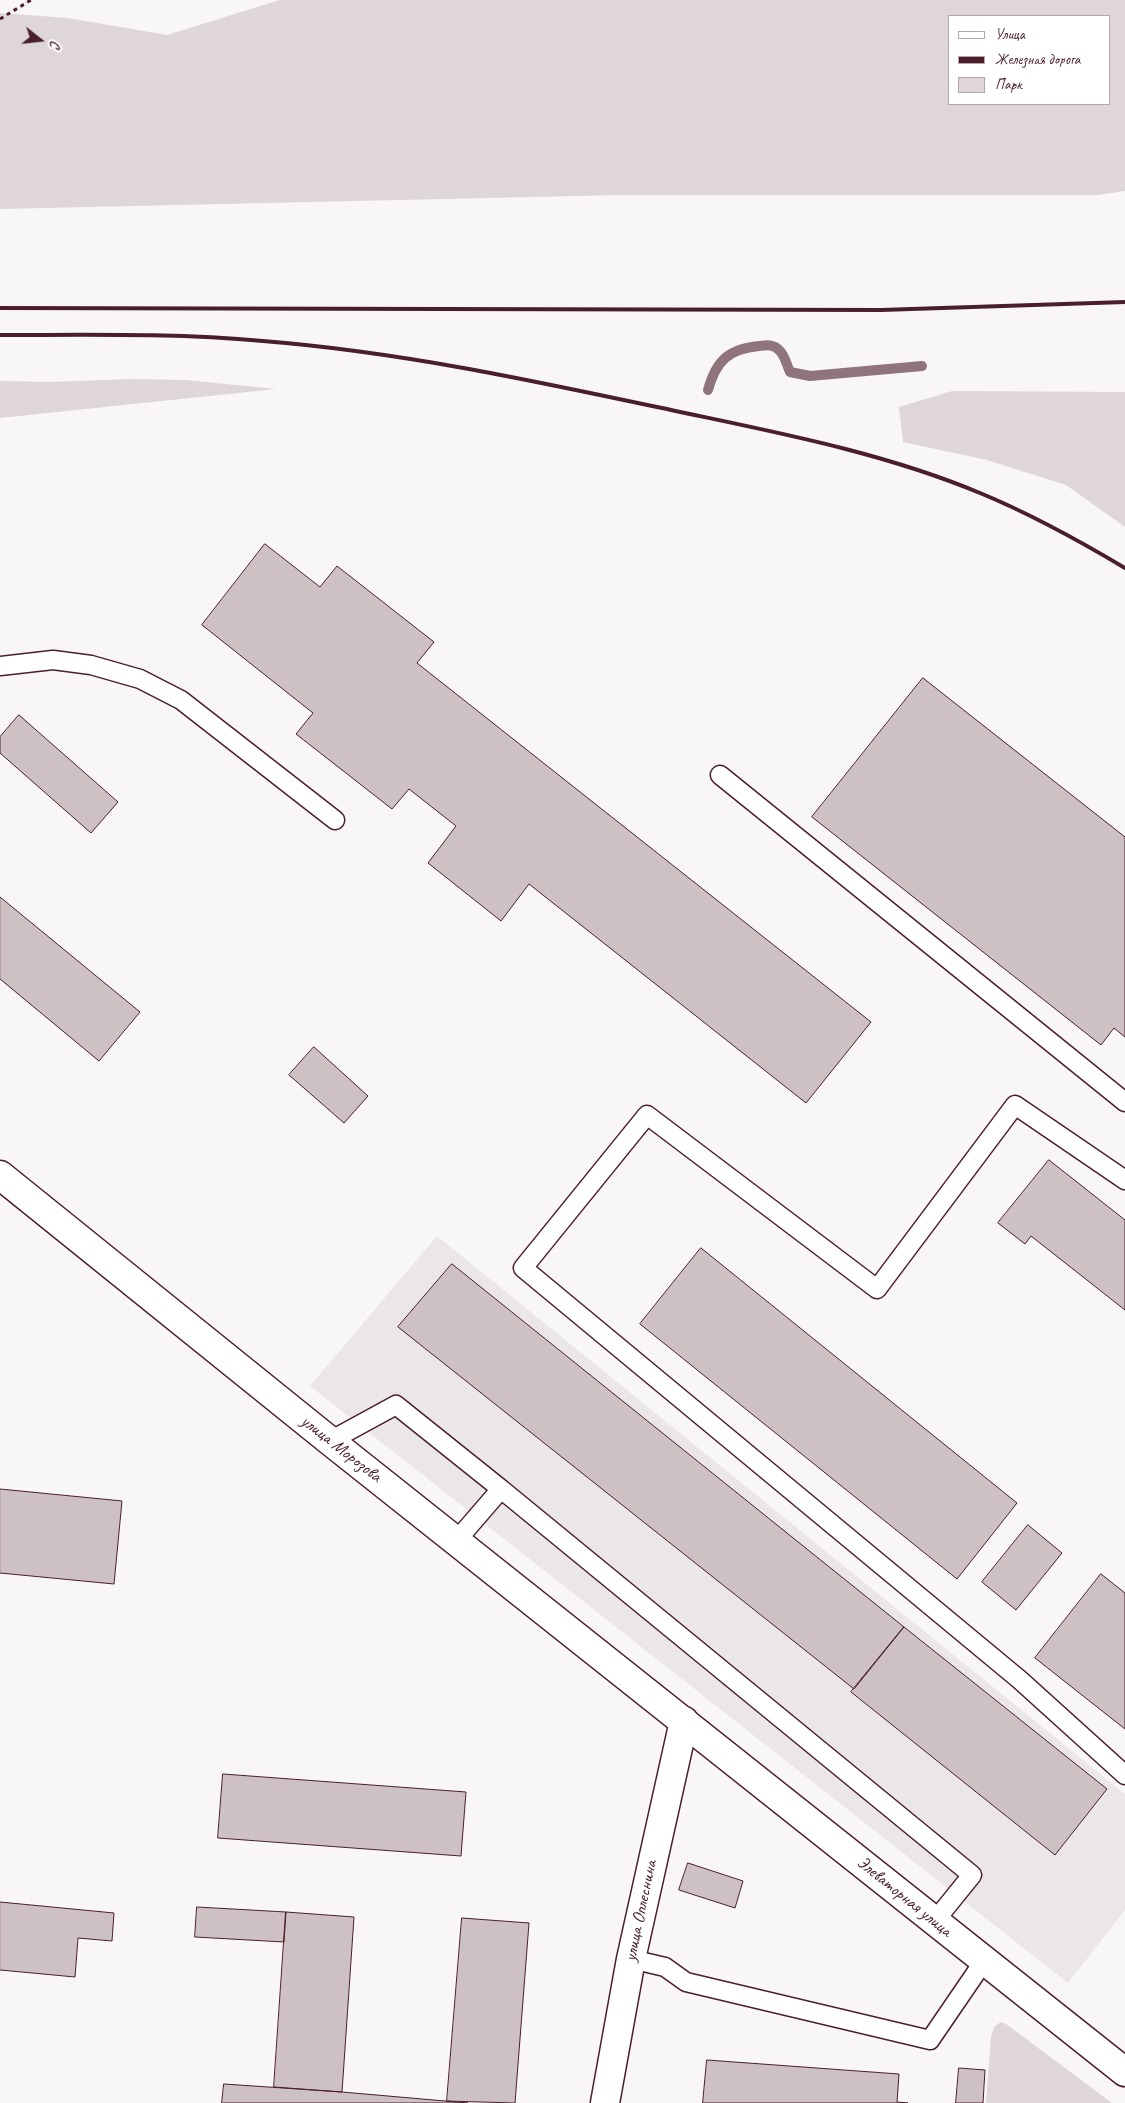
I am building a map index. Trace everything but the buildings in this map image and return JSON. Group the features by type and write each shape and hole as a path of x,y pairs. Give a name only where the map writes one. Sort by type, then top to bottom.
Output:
{"main road":[{"name":"улица Морозова","path":"0,1175 330,1441 684,1721"},
{"name":"Элеваторная улица","path":"684,1721 934,1922 1125,2072"},
{"name":"улица Оплеснина","path":"605,2103 630,1959 684,1721"}],"lane":[{"path":"0,666 53,660 91,665 140,679 181,700 335,820"},
{"path":"720,775 1125,1102"},
{"path":"1125,1180 1015,1105 877,1289 647,1115 523,1268 1020,1680 1125,1775"},
{"path":"330,1441 396,1405 501,1488 972,1875 934,1922"},
{"path":"457,1540 501,1488"},
{"path":"630,1959 665,1967 686,1982 930,2040 984,1961"}],"path":[{"path":"0,19 31,0"}],"shaded area":[{"path":"437,1236 1125,1794 1125,1910 1068,1983 310,1386"}],"green space":[{"path":"280,0 1125,0 1125,191 1098,195 621,195 0,209 0,13 68,18 167,35"},
{"path":"131,379 185,380 276,389 0,418 0,381 51,382"},
{"path":"952,391 1125,392 1125,527 1066,485 987,460 903,442 899,407"},
{"path":"1001,2022 1112,2103 986,2103 991,2036 995,2026"}],"waterway":[{"path":"708,390 715,371 725,358 739,350 759,346 768,345 775,347 780,351 790,372 810,376 922,366"}],"railway":[{"path":"0,308 881,310 1125,302"},
{"path":"0,335 164,336 263,341 366,352 468,369 569,389 788,435 905,466 980,493 1018,510 1125,568"}]}
